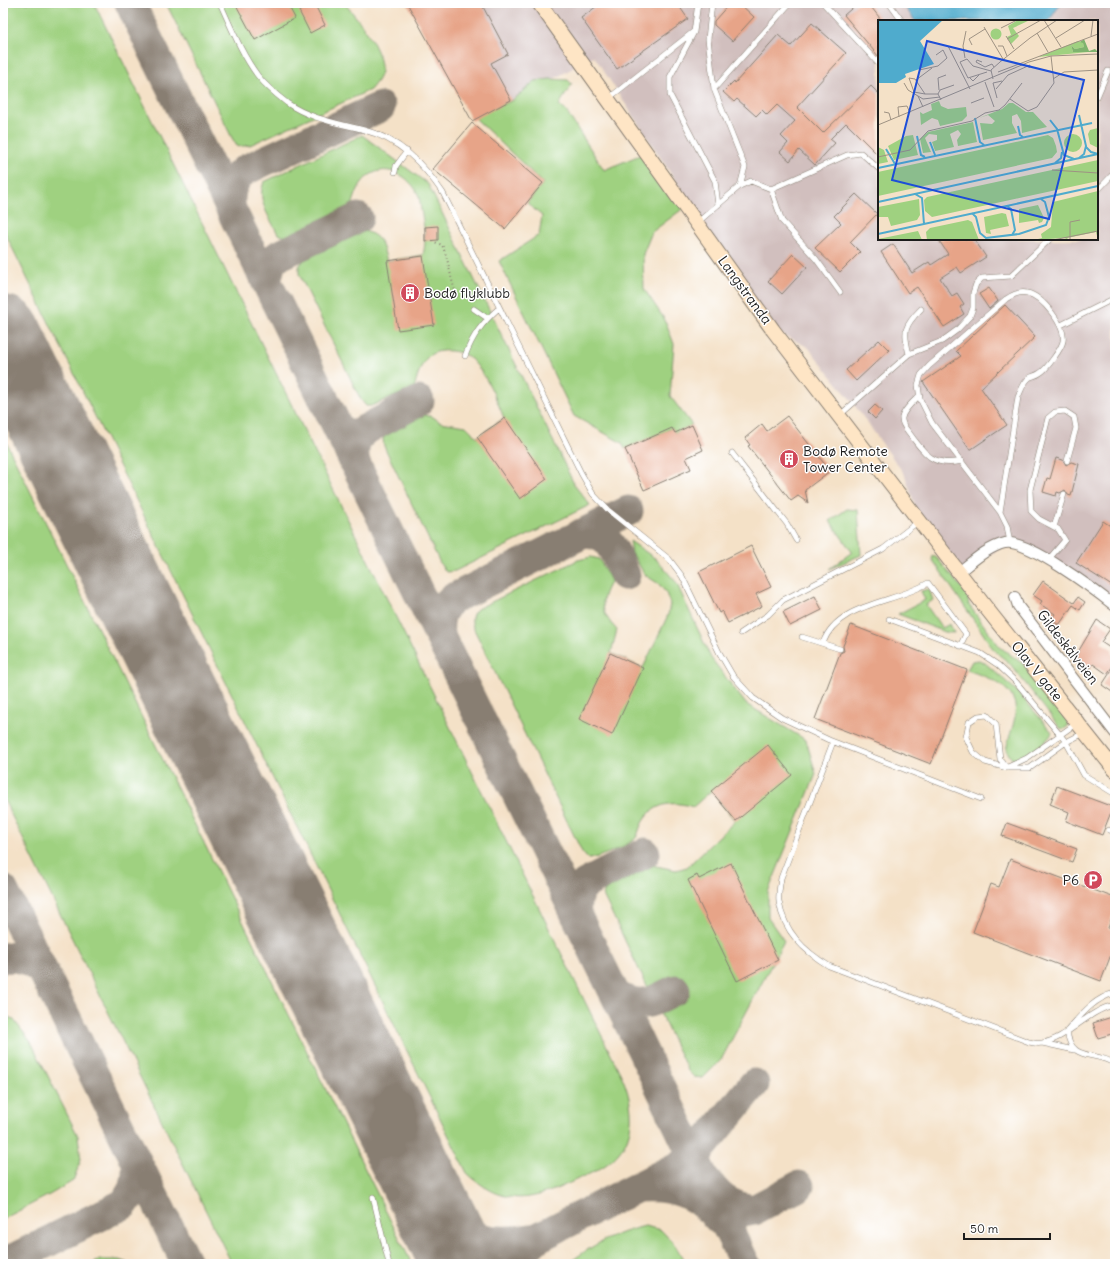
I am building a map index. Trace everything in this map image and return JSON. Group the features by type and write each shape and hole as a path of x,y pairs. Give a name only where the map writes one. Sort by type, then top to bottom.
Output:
{"street":[{"name":"Langstranda","path":"543,6 773,330 959,572"},
{"path":"959,572 994,547 1017,543 1048,560 1115,606"},
{"name":"Olav V gate","path":"959,572 1115,770"},
{"name":"Gildeskålveien","path":"1015,597 1018,606 1115,733"}],"lane":[{"path":"220,3 258,76 288,103 324,121 366,130 398,144 417,160 443,193 581,473 593,494 608,510 669,559 682,576 719,652 733,676 753,698 782,718 834,742 981,799"},
{"path":"698,3 694,32 670,77 670,95 714,181 718,205"},
{"path":"712,3 708,40 714,89 745,167 740,186"},
{"path":"714,89 790,3"},
{"path":"823,3 878,63"},
{"path":"889,3 901,20"},
{"path":"608,98 694,32"},
{"path":"1098,95 1108,71"},
{"path":"395,172 396,166 407,151"},
{"path":"697,223 740,186 752,181 771,189 847,155 861,153 878,168"},
{"path":"1098,190 1115,172"},
{"path":"771,189 782,222 816,259 840,292"},
{"path":"839,416 909,354 942,341 957,330 970,316 973,308 973,292 976,284 982,278 1011,276 1049,240"},
{"path":"1000,512 1018,397 1024,384 1030,377 1040,373 1043,370 1063,342 1063,328 1061,325 1038,299 1026,293 1014,294 1006,298 929,366 918,385 919,396 932,422 1000,512 1007,526 1010,543"},
{"path":"1061,325 1115,298"},
{"path":"474,308 487,318"},
{"path":"465,356 471,342 487,318 500,308"},
{"path":"909,354 904,338 905,329 910,320 921,308"},
{"path":"919,396 904,414 902,419 903,424 930,458 944,462 962,461"},
{"path":"1048,560 1065,540 1054,527 1039,519 1032,511 1030,490 1048,418 1055,412 1066,411 1074,417 1076,428 1067,461"},
{"path":"732,453 787,524 796,540"},
{"path":"1054,527 1064,494"},
{"path":"741,633 768,615 783,600 883,549 920,521"},
{"path":"822,643 831,627 851,612 881,603 928,584 966,634 960,646"},
{"path":"889,618 980,653 998,665 1016,682 1066,742 1084,775 1115,794"},
{"path":"802,637 840,649"},
{"path":"1007,768 1000,759 996,724 987,715 978,716 969,722 966,737 973,752 984,762 1007,768 1030,768 1066,742 1082,727"},
{"path":"1007,768 1027,758 1060,735 1082,727"},
{"path":"834,742 781,878 779,901 785,924 799,943 812,956 829,966 1029,1042 1042,1043 1074,1050 1115,1064"},
{"path":"1074,1050 1068,1041 1067,1031 1085,1010 1104,995 1115,993"},
{"path":"1042,1043 1056,1038 1091,1014 1115,1005"},
{"path":"373,1197 389,1264"}],"path":[{"path":"432,241 442,245 447,255 454,289 458,298"}],"shaded area":[{"path":"407,3 902,3 914,20 878,20 878,240 1098,240 1098,20 1050,20 1061,3 1115,3 1115,606 1099,593 1010,543 959,572 920,521 905,475 850,399 808,347 773,330 594,56 536,89 474,117 455,82"}],"green space":[{"path":"3,3 94,3 623,1079 627,1089 631,1111 631,1121 626,1142 612,1160 595,1171 562,1187 533,1196 520,1198 507,1197 494,1192 467,1173 3,229"},
{"path":"166,3 344,3 356,17 374,44 381,63 381,71 377,81 370,90 250,145 238,147 232,138"},
{"path":"550,79 568,80 572,84 559,105 566,111 604,170 647,152 685,207 652,232 643,254 644,289 665,320 674,344 670,396 692,425 675,433 672,428 625,449 622,443 574,416 499,261 539,235 542,216 527,203 543,183 474,117 513,100 535,81"},
{"path":"362,135 428,184 575,486 590,505 455,571 446,572 441,565 384,446 383,439 386,435 425,415 433,417 440,422 466,426 477,437 504,418 498,402 481,372 471,359 454,351 441,351 430,355 426,359 420,369 414,388 371,406 366,406 361,400 299,274 299,266 304,260 364,231 378,238 387,261 423,255 425,232 417,192 401,175 387,171 373,173 361,184 352,206 286,237 278,234 263,202 262,189 264,182"},
{"path":"3,436 412,1264 232,1264 3,798"},
{"path":"847,509 858,510 861,555 829,569 852,552 830,521"},
{"path":"630,541 656,559 676,582 711,658 746,704 806,740 816,774 768,892 768,918 784,941 721,1060 703,1078 694,1077 688,1071 603,895 607,887 651,865 676,870 687,867 735,821 711,791 693,807 670,804 657,808 651,812 641,825 635,839 626,845 598,857 588,859 582,852 473,627 472,622 472,617 477,609 578,560 591,557 599,559 611,581 604,595 603,606 607,618 617,630 611,653 643,668 668,615 670,604 666,593 659,584 645,575 632,553"},
{"path":"933,556 937,558 967,594 969,605 1000,647 1023,664 1069,722 1068,726 1064,729 1060,728 1011,665 993,649 932,559"},
{"path":"929,589 933,600 926,605 942,628 950,624 954,633 945,632 898,614 925,600 921,591"},
{"path":"979,660 985,663 1017,691 1052,732 1047,740 1042,744 1016,760 1012,759 1006,750 1015,717 1013,698 1008,691 993,680 967,670 972,661"},
{"path":"3,1015 13,1019 31,1042 78,1136 81,1160 73,1181 3,1219"},
{"path":"645,1226 661,1230 675,1245 686,1264 568,1264 604,1240"},
{"path":"100,1260 119,1260 131,1264 91,1264"}],"water":[{"path":"902,3 1061,3 1050,20 914,20"}],"building":[{"path":"235,3 287,3 295,18 255,40"},
{"path":"314,3 325,25 310,33 299,11"},
{"path":"407,3 481,3 508,54 491,63 511,100 472,121"},
{"path":"601,3 677,3 688,19 617,69 581,18"},
{"path":"730,3 739,3 754,17 732,41 714,25 714,21"},
{"path":"858,3 868,3 879,17 878,56 844,15"},
{"path":"812,23 846,53 797,107 823,133 871,86 878,93 878,155 846,123 830,139 835,143 815,165 799,150 790,161 780,152 788,143 781,136 795,121 777,105 767,115 762,110 756,116 737,99 734,102 723,92 734,81 735,83 778,35 791,46"},
{"path":"472,123 543,183 505,229 433,169"},
{"path":"856,194 877,214 850,242 860,252 840,272 815,248 841,223 834,216"},
{"path":"438,226 438,240 425,241 425,227"},
{"path":"939,240 975,240 986,257 961,273 957,267 940,278 952,296 957,293 964,304 960,307 964,314 944,327 917,287 908,293 881,252 893,244 912,273 929,262 931,265 948,254"},
{"path":"793,254 807,267 782,294 768,281"},
{"name":"Bodø flyklubb","path":"423,256 434,325 398,330 387,261"},
{"path":"989,288 998,301 989,309 979,294"},
{"path":"1005,305 1035,337 981,388 1007,425 970,450 923,382 961,356 956,351"},
{"path":"879,340 889,350 856,381 846,370"},
{"path":"875,405 882,411 875,419 868,412"},
{"name":"Bodø Remote Tower Center","path":"787,416 830,471 805,490 808,503 798,496 791,501 748,446 750,445 745,438 762,424 767,431"},
{"path":"505,418 547,479 520,499 477,437"},
{"path":"692,425 703,450 686,458 691,469 644,490 625,449 672,428 675,433"},
{"path":"1056,458 1063,460 1066,465 1071,462 1079,464 1071,496 1068,495 1065,490 1060,493 1057,492 1056,496 1043,492 1047,478 1050,479"},
{"path":"1103,521 1115,529 1115,588 1076,563"},
{"path":"751,546 771,587 756,594 762,606 728,623 722,611 719,613 699,572"},
{"path":"1043,581 1074,603 1078,597 1085,602 1080,610 1073,605 1059,625 1051,620 1055,614 1040,604 1042,601 1033,595"},
{"path":"815,596 822,610 790,626 783,612"},
{"path":"1097,620 1110,629 1101,642 1113,650 1111,653 1115,656 1115,663 1107,674 1093,664 1090,669 1075,657"},
{"path":"851,625 967,670 931,764 815,719 840,653 844,651 843,646"},
{"path":"610,653 643,668 612,735 579,719"},
{"path":"1115,665 1115,694 1102,685"},
{"path":"768,745 792,775 736,821 711,791"},
{"path":"1057,786 1113,807 1102,835 1066,821 1069,812 1050,804"},
{"path":"1007,823 1077,849 1072,862 1002,836"},
{"path":"1010,859 1115,898 1115,909 1108,928 1115,931 1115,944 1101,981 973,932 991,884 999,887"},
{"path":"731,863 778,960 737,981 688,880 697,875 699,879"},
{"path":"1115,1016 1115,1033 1098,1038 1093,1023"}],"taxiway":[{"path":"130,3 634,1033 745,1264"},
{"path":"231,209 230,193 236,178 245,170 380,107"},
{"path":"266,281 271,262 278,256 358,218"},
{"path":"354,459 354,446 361,432 419,401"},
{"path":"439,634 439,624 442,611 452,599 628,511"},
{"path":"581,534 591,533 599,535 605,539 614,551 625,575"},
{"path":"576,915 577,898 585,884 645,853"},
{"path":"3,890 187,1264"},
{"path":"3,958 15,957 25,959 34,964 43,972"},
{"path":"616,996 633,1002 646,1003 675,990"},
{"path":"510,1264 537,1238 679,1166 699,1151 754,1084"},
{"path":"3,1261 15,1258 124,1204 135,1186 137,1164"},
{"path":"710,1185 719,1195 734,1205 754,1210"},
{"path":"732,1214 754,1210 799,1186"},
{"path":"639,1187 674,1189 684,1193 702,1203 720,1220"},
{"path":"431,1204 455,1225 478,1238 504,1241 520,1241 537,1238"}],"runway":[{"path":"3,334 460,1264"}],"place":[{"name":"Bodø flyklubb","path":"410,293"},
{"name":"Bodø Remote Tower Center","path":"789,459"},
{"name":"P6","path":"1093,880"}]}
